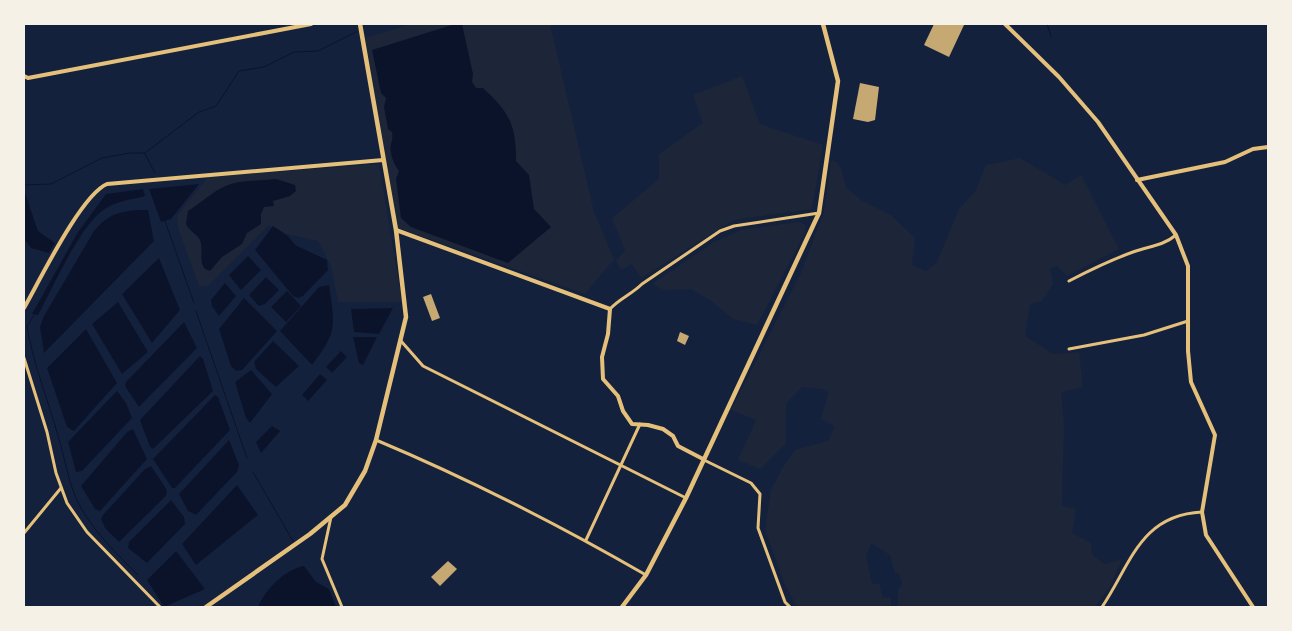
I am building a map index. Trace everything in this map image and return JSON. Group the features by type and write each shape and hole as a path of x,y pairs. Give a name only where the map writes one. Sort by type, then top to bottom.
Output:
{"main road":[{"path":"206,607 344,506 365,471 376,440 401,342 406,310 396,230 360,24"},
{"path":"622,607 646,575 686,498 819,213 838,80 823,24"}],"street":[{"path":"24,76 28,78 311,24"},
{"path":"1006,24 1059,77 1098,122 1176,235 1188,266 1191,382 1215,435 1202,512 1206,535 1253,607"},
{"path":"1137,180 1225,162 1253,149 1268,147"},
{"path":"24,308 79,213 95,191 107,184 383,160"},
{"path":"790,607 785,602 758,528 760,494 751,483 678,446 673,436 663,429 632,424 623,411 618,396 603,379 602,357 608,334 610,309 616,302 633,294 642,284 720,231 734,226 819,213"},
{"path":"396,230 610,309"},
{"path":"1068,282 1101,265 1135,251 1166,243 1176,235"},
{"path":"1069,349 1144,335 1188,321"},
{"path":"401,342 423,366 686,498"},
{"path":"24,358 48,432 61,488 79,523 160,607"},
{"path":"586,540 622,467 640,424"},
{"path":"376,440 409,454 586,540 646,575"},
{"path":"24,533 61,488"},
{"path":"1102,607 1127,563 1151,530 1164,521 1202,512"},
{"path":"331,517 322,559 342,607"}],"shaded area":[{"path":"412,24 550,24 594,212 614,259 585,294 398,228 365,38"},
{"path":"455,24 462,24 473,74 472,82 476,88 483,88 500,105 510,120 515,138 516,161 529,175 534,209 551,227 508,263 411,227 401,218 396,179 399,171 391,155 392,132 388,129 384,107 386,98 381,93 372,50"},
{"path":"742,76 760,124 823,145 812,209 734,220 641,278 632,264 621,270 616,261 625,250 612,218 659,179 659,154 703,123 693,95"},
{"path":"1020,158 1065,185 1081,175 1119,249 1067,276 1057,266 1050,269 1053,284 1042,301 1030,304 1025,336 1053,354 1079,352 1083,387 1061,392 1064,423 1062,506 1076,509 1072,533 1091,543 1092,555 1105,564 1122,559 1109,588 1095,607 898,607 898,590 902,584 899,574 895,573 890,555 871,543 866,557 872,584 879,583 883,598 891,597 891,607 797,607 784,583 765,529 771,490 783,467 795,450 828,441 835,426 821,419 828,393 822,389 802,387 786,403 786,443 760,469 738,460 756,420 731,410 801,273 824,212 831,161 835,161 841,168 846,188 861,200 891,215 915,238 912,265 926,271 937,262 959,209 976,190 986,165"},
{"path":"379,164 402,302 338,302 331,266 318,241 287,234 269,225 208,286 199,286 178,228 177,216 208,177"},
{"path":"276,179 295,185 296,191 290,196 273,201 274,206 264,207 261,214 261,224 247,233 242,244 222,257 210,271 205,269 202,262 200,240 186,224 188,211 212,193 228,185 246,181"},
{"path":"199,184 171,219 161,222 149,189"},
{"path":"143,189 145,196 112,205 93,220 75,245 38,315 32,314 78,232 106,194"},
{"path":"24,190 38,231 55,243 49,253 31,248 24,239"},
{"path":"148,210 154,241 44,353 40,327 44,316 94,231 106,220 118,213"},
{"path":"799,222 805,225 806,231 757,325 733,319 711,301 691,289 664,290 652,284 714,242 741,230"},
{"path":"273,226 288,236 295,245 327,260 328,270 299,298 293,296 255,250"},
{"path":"248,256 261,270 241,290 229,275"},
{"path":"159,258 180,310 152,343 122,294"},
{"path":"266,277 279,290 265,304 259,306 249,295"},
{"path":"225,283 236,296 219,316 212,306 211,300"},
{"path":"329,285 333,310 332,328 326,344 312,365 280,331 319,287"},
{"path":"287,291 301,306 286,322 271,307"},
{"path":"244,298 277,331 242,370 236,371 231,366 219,329"},
{"path":"118,302 148,352 122,374 92,324"},
{"path":"393,308 379,334 354,332 351,309"},
{"path":"184,322 197,348 139,407 125,386 126,382"},
{"path":"86,329 117,383 74,431 67,427 47,368"},
{"path":"353,337 377,337 363,365 359,363"},
{"path":"273,341 299,366 276,387 256,369 254,362"},
{"path":"341,351 347,357 332,373 326,367"},
{"path":"200,356 203,359 213,391 153,449 150,447 140,420"},
{"path":"251,370 272,394 250,423 246,418 235,382"},
{"path":"320,374 327,380 308,401 302,395"},
{"path":"117,391 126,403 132,418 82,471 76,472 68,442"},
{"path":"215,395 218,397 230,430 175,488 172,488 153,459"},
{"path":"272,426 280,431 261,453 256,442"},
{"path":"133,429 147,459 100,511 95,509 81,486 127,432"},
{"path":"229,440 239,465 237,472 196,515 188,511 179,494"},
{"path":"151,466 167,490 166,496 119,542 105,528 101,519 145,469"},
{"path":"237,485 258,515 196,565 182,544"},
{"path":"171,500 184,517 185,524 147,563 128,548 129,542"},
{"path":"176,551 205,589 164,607 147,580"},
{"path":"304,566 316,582 329,589 336,607 258,607 265,594 276,581 290,571"}],"building":[{"path":"934,24 964,25 949,57 924,45"},
{"path":"860,83 879,87 875,120 868,122 853,119"},
{"path":"431,294 440,318 432,321 423,297"},
{"path":"680,332 689,336 685,345 677,341"},
{"path":"448,561 457,569 440,586 431,577"}],"waterway":[{"path":"1047,24 1051,36"},
{"path":"24,185 51,184 102,158 130,153 145,153 199,112 216,106 239,71 264,67 294,52 318,51 356,32"},
{"path":"145,154 155,173"},
{"path":"165,221 194,303"},
{"path":"196,311 247,458"},
{"path":"35,314 27,326 30,340 73,491 93,526 138,575"},
{"path":"253,472 293,541"}]}
